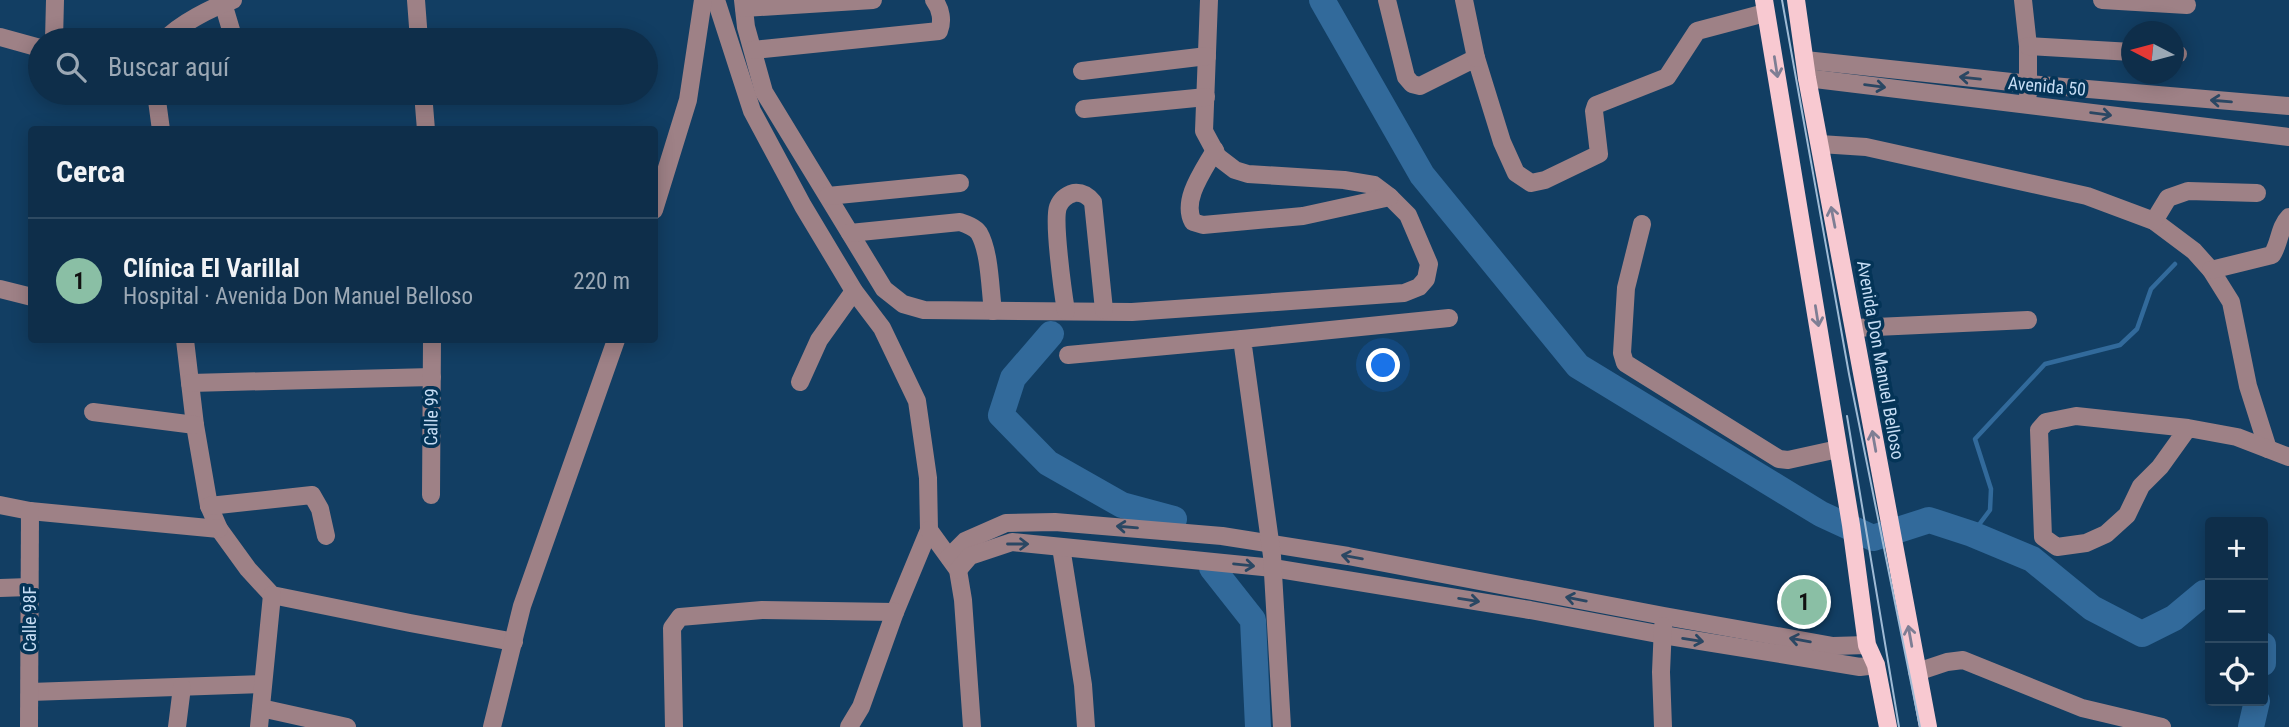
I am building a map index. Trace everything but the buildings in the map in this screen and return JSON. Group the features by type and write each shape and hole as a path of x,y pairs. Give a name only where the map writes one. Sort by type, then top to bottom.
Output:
{"main road":[{"name":"Avenida Don Manuel Belloso","path":"1796,0 1806,69 1928,727"},
{"path":"1764,6 1848,506 1867,645 1876,665 1888,727"}],"street":[{"path":"54,28 55,0"},
{"path":"416,0 418,28"},
{"path":"658,192 688,100 703,0"},
{"path":"716,0 752,111 803,206 854,291 882,328 917,401 928,478 929,530 895,612 861,707 849,727"},
{"path":"873,0 743,4 764,92 884,289 903,304 924,310 1132,312 1404,293 1419,287 1426,279 1429,264 1408,215 1374,185 1344,180 1248,174 1235,170 1218,157 1204,131 1209,0"},
{"path":"753,50 939,31 942,24 939,6 934,0"},
{"path":"1387,0 1406,77 1412,84 1420,86 1476,58"},
{"path":"1464,0 1476,58 1502,142 1516,173 1531,183 1545,180 1599,154 1595,105 1667,77 1697,31 1764,6"},
{"path":"2023,0 2030,85 2027,104"},
{"path":"2102,0 2187,5"},
{"path":"182,28 228,2 232,28"},
{"path":"0,37 28,45"},
{"path":"2028,46 2121,50"},
{"path":"1082,71 1207,56"},
{"name":"Avenida 50","path":"1806,69 2289,106"},
{"name":"Avenida 50","path":"1806,69 2027,104 2289,137"},
{"path":"1084,109 1206,97"},
{"path":"158,105 160,126"},
{"path":"424,105 426,126"},
{"path":"1820,144 1866,147 2087,196 2154,221 2194,251 2211,270 2231,302 2248,386 2268,449"},
{"path":"1215,150 1192,193 1189,215 1193,222 1203,225 1303,216 1390,197"},
{"path":"828,196 960,183"},
{"path":"2154,221 2168,198 2188,191 2257,193"},
{"path":"1066,311 1060,278 1057,209 1063,198 1076,192 1087,195 1093,202 1104,310"},
{"path":"2211,270 2272,255 2284,222 2289,217"},
{"path":"850,233 960,222 978,230 985,248 993,311"},
{"path":"1642,224 1626,288 1622,353 1625,363 1779,459 1788,460 1838,449"},
{"path":"0,289 28,296"},
{"path":"800,382 819,340 854,291"},
{"path":"1068,355 1449,318"},
{"path":"1854,328 2028,320"},
{"path":"1242,340 1273,568 1282,727"},
{"path":"185,343 195,425 209,506 219,528 248,569 272,594 513,642"},
{"name":"Calle 99","path":"430,495 432,343"},
{"path":"495,726 522,606 615,343"},
{"path":"190,383 432,377"},
{"path":"93,412 195,425"},
{"path":"2188,428 2160,467 2141,486 2127,515 2106,534 2086,543 2057,547 2043,537 2039,430 2046,422 2076,416 2188,428 2237,437 2289,457"},
{"path":"209,506 312,495 320,509 326,536"},
{"path":"0,505 30,511 219,528"},
{"name":"Calle 98F","path":"29,727 30,511"},
{"path":"953,563 965,541 1006,523 1055,522 1124,527 1269,543 1833,646 1867,645"},
{"path":"929,530 953,563 963,600 972,727"},
{"path":"953,563 1012,542 1273,568 1860,667 1876,665"},
{"path":"1061,547 1083,684 1086,727"},
{"path":"0,588 29,587"},
{"path":"259,727 272,594"},
{"path":"674,727 672,628 680,617 762,610 895,612"},
{"path":"1663,727 1661,673 1664,616"},
{"path":"1917,671 1963,660 2082,708 2162,727"},
{"path":"30,692 263,684"},
{"path":"177,727 182,687"},
{"path":"261,708 347,727"},
{"path":"2082,708 2084,727"}],"waterway":[{"path":"1322,0 1422,175 1578,366 1821,514 1873,538 1929,520 1972,534 2032,559 2092,608 2142,634 2174,618 2205,594"},
{"path":"1972,534 1990,510 1991,489 1975,439 2045,364 2120,345 2137,329 2151,289 2175,264"},
{"path":"1051,334 1013,378 1001,415 1048,463 1122,505 1174,519"},
{"path":"1212,568 1253,620 1258,727"},
{"path":"2251,727 2256,706"}],"tram line":[{"path":"1782,0 1849,374 1920,727"},
{"path":"1847,416 1899,727"}],"place":[{"name":"Clínica El Varillal","path":"1804,602"}]}
